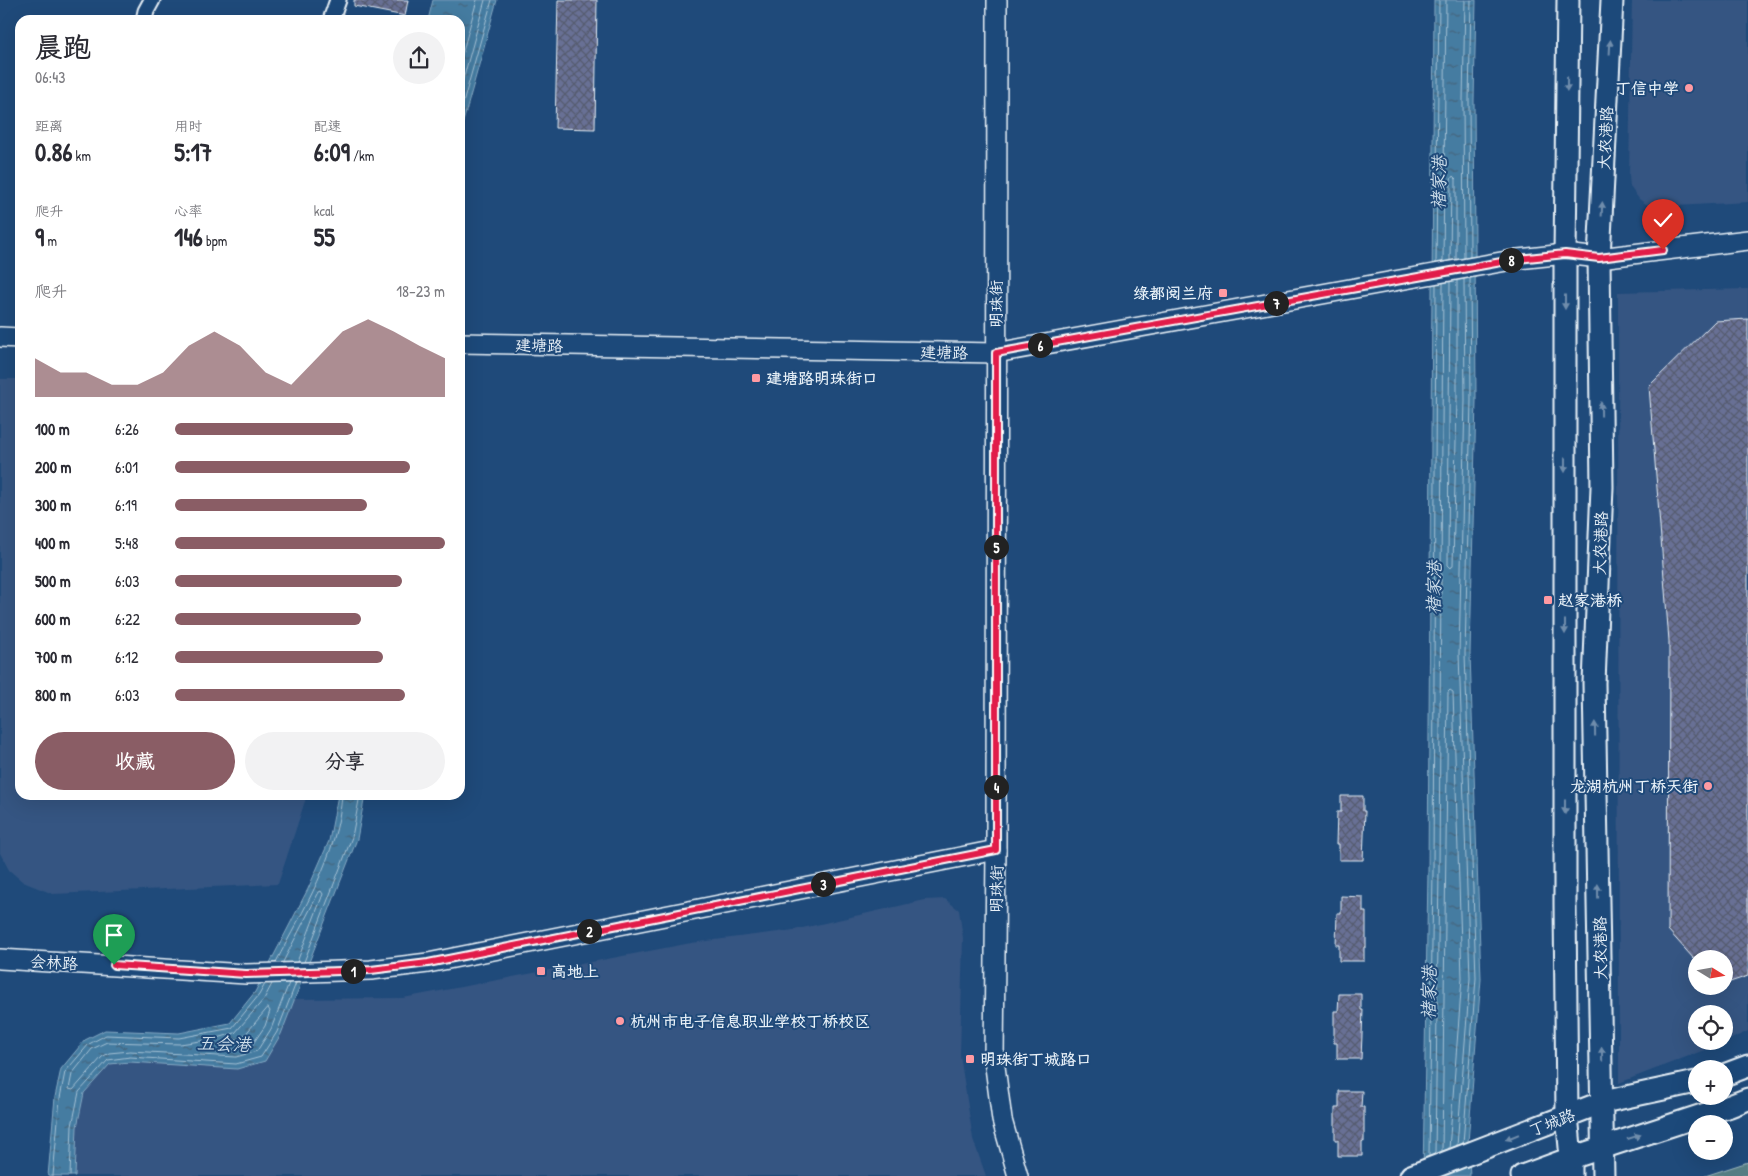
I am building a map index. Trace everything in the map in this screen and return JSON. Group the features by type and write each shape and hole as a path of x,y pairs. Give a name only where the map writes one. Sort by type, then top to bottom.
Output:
{"main road":[{"name":"大农港路","path":"1568,0 1565,254 1567,1115 1571,1167"},
{"name":"大农港路","path":"1603,1176 1594,682 1602,487 1599,258 1612,0"},
{"path":"1733,1072 1748,1066"},
{"name":"丁城路","path":"1412,1176 1603,1102 1688,1084"},
{"path":"1522,1176 1571,1167 1602,1148 1730,1106 1748,1098"}],"street":[{"path":"145,15 152,0"},
{"path":"333,15 338,0"},
{"name":"明珠街","path":"997,0 994,1059 1002,1120 1018,1176"},
{"name":"建塘路","path":"465,343 996,353 1518,259 1565,254 1599,258 1748,240"},
{"path":"0,338 15,338"},
{"name":"会林路","path":"0,959 246,974 371,970 428,963 996,850"},
{"path":"1558,1176 1571,1167"}],"shaded area":[{"name":"丁信中学","path":"1632,0 1748,0 1748,202 1657,207 1646,204 1639,199 1630,187"},
{"name":"龙湖杭州丁桥天街","path":"1748,289 1748,1031 1733,1038 1733,1005 1688,1005 1688,1050 1704,1050 1619,1083 1618,292"},
{"path":"0,379 15,379 15,800 305,800 278,884 53,894 23,882 9,870 0,853"},
{"name":"杭州市电子信息职业学校丁桥校区","path":"945,899 959,910 963,938 960,1055 973,1139 986,1176 57,1176 77,1066 123,1043 257,1061 290,999 403,998 691,943 794,930 925,900"}],"green space":[{"path":"1748,1162 1748,1176 1705,1176"}],"water":[{"path":"433,0 497,0 465,115 465,15 429,15"},
{"name":"褚家港","path":"1434,0 1476,0 1474,100 1476,400 1470,654 1481,979 1468,1142 1470,1176 1423,1176 1428,871"},
{"name":"五会港","path":"337,800 364,800 357,839 281,1034 265,1061 237,1069 130,1062 110,1064 84,1093 77,1127 75,1176 48,1176 55,1097 61,1069 85,1040 105,1030 179,1033 230,1023 255,992 308,889 329,841"}],"building":[{"path":"354,0 408,0 405,15 354,6"},
{"path":"558,0 597,0 595,129 555,128"},
{"name":"龙湖杭州丁桥天街","path":"1748,319 1748,976 1733,981 1733,950 1688,950 1688,952 1668,930 1669,641 1649,386 1715,321"},
{"path":"1341,796 1363,796 1363,811 1365,811 1363,860 1339,860 1339,844 1336,844 1337,812 1341,812"},
{"path":"1341,896 1363,897 1363,912 1366,912 1364,961 1339,961 1339,945 1336,945 1337,913 1341,913"},
{"path":"1339,994 1361,994 1361,1010 1363,1010 1361,1059 1337,1059 1337,1043 1334,1043 1334,1011 1338,1011"},
{"path":"1339,1091 1362,1091 1361,1107 1364,1107 1364,1142 1362,1141 1362,1156 1338,1156 1338,1140 1335,1140 1335,1108 1339,1108"}],"place":[{"name":"丁信中学","path":"1689,88"},
{"name":"绿都阅兰府","path":"1223,293"},
{"name":"建塘路明珠街口","path":"756,378"},
{"name":"赵家港桥","path":"1548,600"},
{"name":"龙湖杭州丁桥天街","path":"1708,786"},
{"name":"高地上","path":"541,971"},
{"name":"杭州市电子信息职业学校丁桥校区","path":"620,1021"},
{"name":"明珠街丁城路口","path":"970,1059"}],"route":[{"path":"114,965 246,974 371,970 428,963 996,850 996,353 1518,259 1565,254 1599,258 1663,250"}]}
